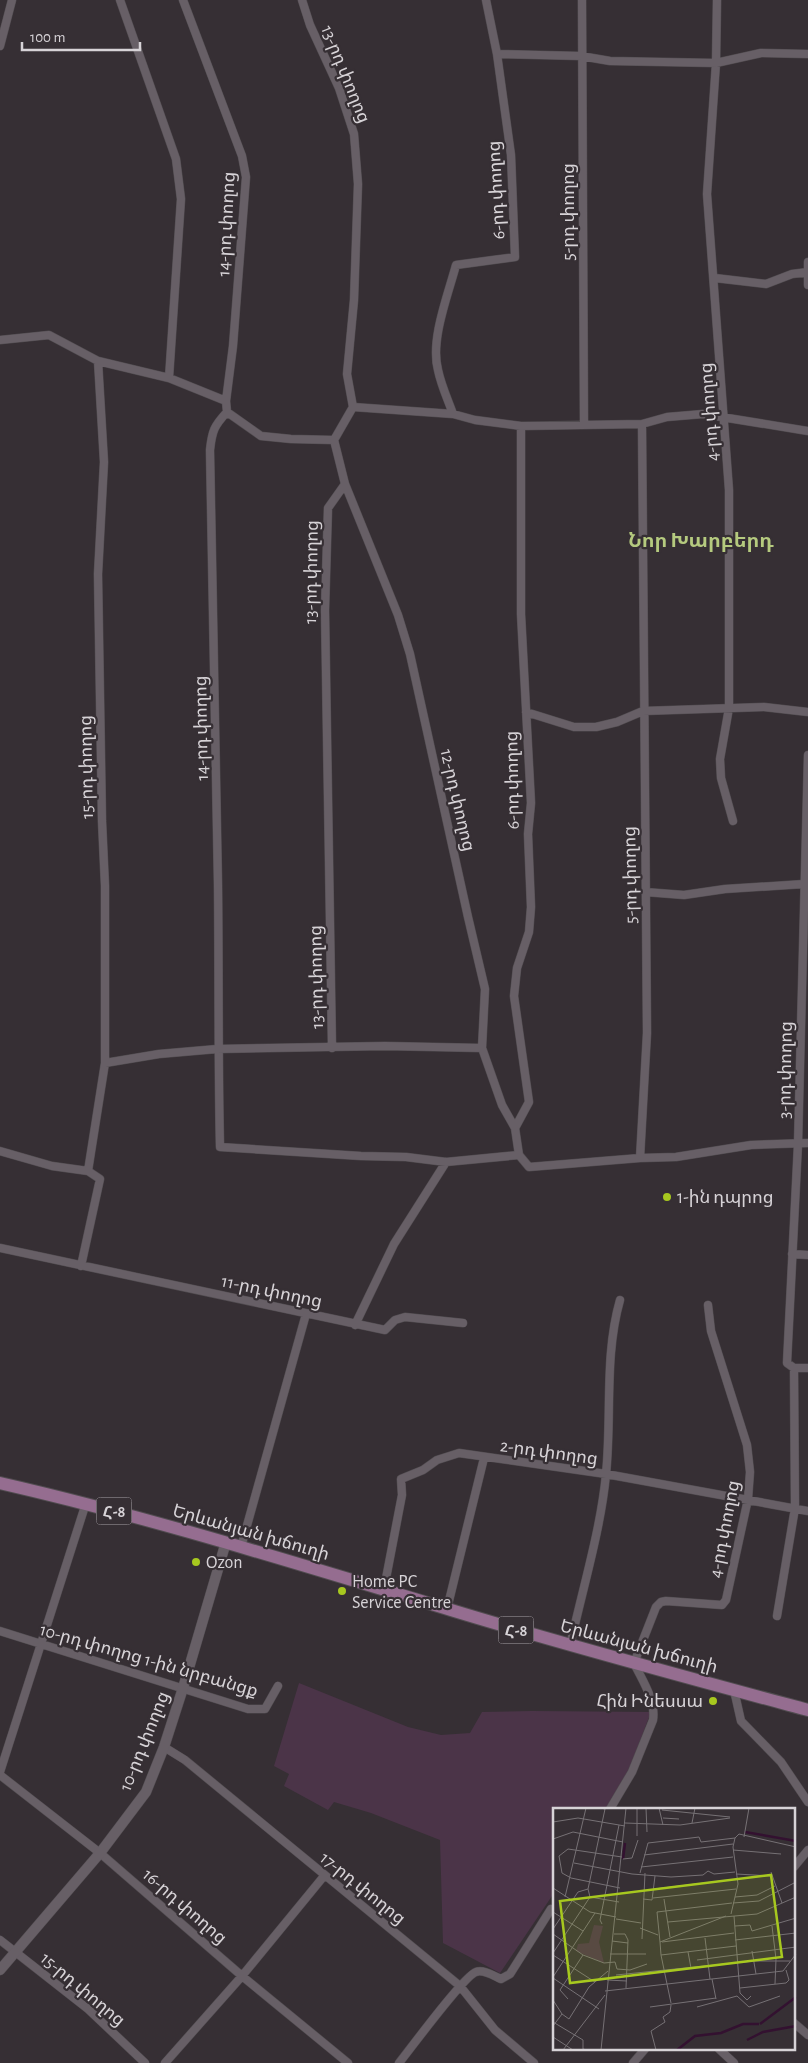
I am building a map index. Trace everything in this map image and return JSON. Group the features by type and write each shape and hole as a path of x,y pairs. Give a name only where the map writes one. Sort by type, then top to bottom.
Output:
{"main road":[{"name":"Երևանյան խճուղի","path":"0,1483 86,1503 226,1542 570,1646 808,1710"}],"street":[{"path":"0,46 12,0"},
{"path":"120,0 176,159 181,199 169,378"},
{"name":"14-րդ փողոց","path":"182,0 242,156 246,177 233,346 226,401 227,412 216,423 212,432 210,450 218,887 220,1147 406,1157 446,1162"},
{"name":"13-րդ փողոց","path":"302,0 310,26 339,88 354,134 358,184 354,300 347,374 353,407"},
{"name":"6-րդ փողոց","path":"453,414 437,369 436,353 444,311 456,265 515,257 511,155 497,54 486,0"},
{"name":"5-րդ փողոց","path":"582,0 584,425"},
{"name":"4-րդ փողոց","path":"717,0 716,63 707,194 715,278 729,490 729,708 720,759 721,778 733,821"},
{"path":"497,54 581,56 610,61 716,63 761,53 808,54"},
{"path":"808,262 808,285"},
{"path":"715,278 766,284 792,274 808,272"},
{"path":"0,340 49,336 98,361 169,378 226,401"},
{"name":"15-րդ փողոց","path":"88,1171 105,1063 105,886 102,821 98,574 104,462 98,361"},
{"path":"345,484 334,440 353,407 453,414 475,420 521,426 642,424 666,417 703,414 724,419 808,431"},
{"path":"227,412 261,436 334,440"},
{"name":"5-րդ փողոց","path":"640,1158 647,1033 642,424"},
{"name":"6-րդ փողոց","path":"515,1128 529,1102 514,996 515,979 529,932 531,907 528,834 531,803 521,614 521,426"},
{"name":"13-րդ փողոց","path":"332,1048 325,592 328,508 345,484"},
{"name":"12-րդ փողոց","path":"345,484 398,615 410,654 485,989 482,1048 502,1105 515,1128"},
{"path":"526,712 574,727 596,727 617,722 643,711 764,707 808,712"},
{"name":"3-րդ փողոց","path":"794,1368 787,1363 798,1144 808,755"},
{"path":"645,892 684,895 725,889 804,884"},
{"path":"105,1063 159,1054 218,1049 386,1046 482,1048"},
{"path":"515,1128 519,1156 529,1166 676,1157 751,1146 808,1143"},
{"path":"0,1151 52,1166 88,1171 100,1179 80,1266"},
{"path":"355,1325 394,1244 446,1162 519,1156"},
{"name":"11-րդ փողոց","path":"0,1248 385,1330 395,1320 405,1317 463,1323"},
{"path":"792,1254 808,1254"},
{"path":"570,1646 601,1508 606,1474 610,1364 615,1319 620,1300"},
{"name":"4-րդ փողոց","path":"634,1663 656,1606 661,1602 722,1605 726,1600 748,1499 750,1472 747,1445 711,1331 708,1304"},
{"path":"241,1547 306,1314"},
{"path":"777,1616 795,1508 794,1368 808,1368"},
{"name":"2-րդ փողոց","path":"384,1589 402,1495 401,1479 423,1470 437,1460 459,1453 606,1474 808,1511"},
{"path":"447,1609 484,1458"},
{"path":"0,1774 86,1503"},
{"name":"10-րդ փողոց","path":"0,1970 100,1852 146,1792 164,1747 183,1688 226,1542"},
{"name":"10-րդ փողոց 1-ին նրբանցք","path":"0,1630 248,1709 265,1709 278,1686"},
{"path":"611,1808 632,1772 654,1711 652,1700 634,1663"},
{"path":"734,1690 742,1721 781,1762 808,1802"},
{"name":"17-րդ փողոց","path":"164,1747 185,1760 460,1986 496,2030 534,2063"},
{"name":"16-րդ փողոց","path":"0,1774 100,1852 242,1976 348,2063"},
{"path":"796,1865 808,1850"},
{"path":"165,2063 242,1976 324,1876"},
{"path":"399,2063 460,1986 474,1972 480,1971 501,1979 506,1978 510,1974 553,1908"},
{"name":"15-րդ փողոց","path":"0,1940 88,2009 145,2063"},
{"path":"796,2025 808,2035"},
{"path":"633,2063 644,2050"},
{"path":"720,2050 734,2063"}],"shaded area":[{"path":"299,1683 408,1727 441,1735 470,1733 482,1712 651,1712 627,1775 608,1808 553,1808 553,1894 500,1973 443,1943 440,1840 371,1813 334,1802 328,1810 284,1786 289,1774 274,1766"}],"place":[{"name":"1-ին դպրոց","path":"667,1197"},
{"name":"Ozon","path":"196,1562"},
{"name":"Home PC Service Centre","path":"342,1591"},
{"name":"Հին Ինեսսա","path":"713,1701"}],"district":[{"name":"Նոր Խարբերդ","path":"701,540"}]}
